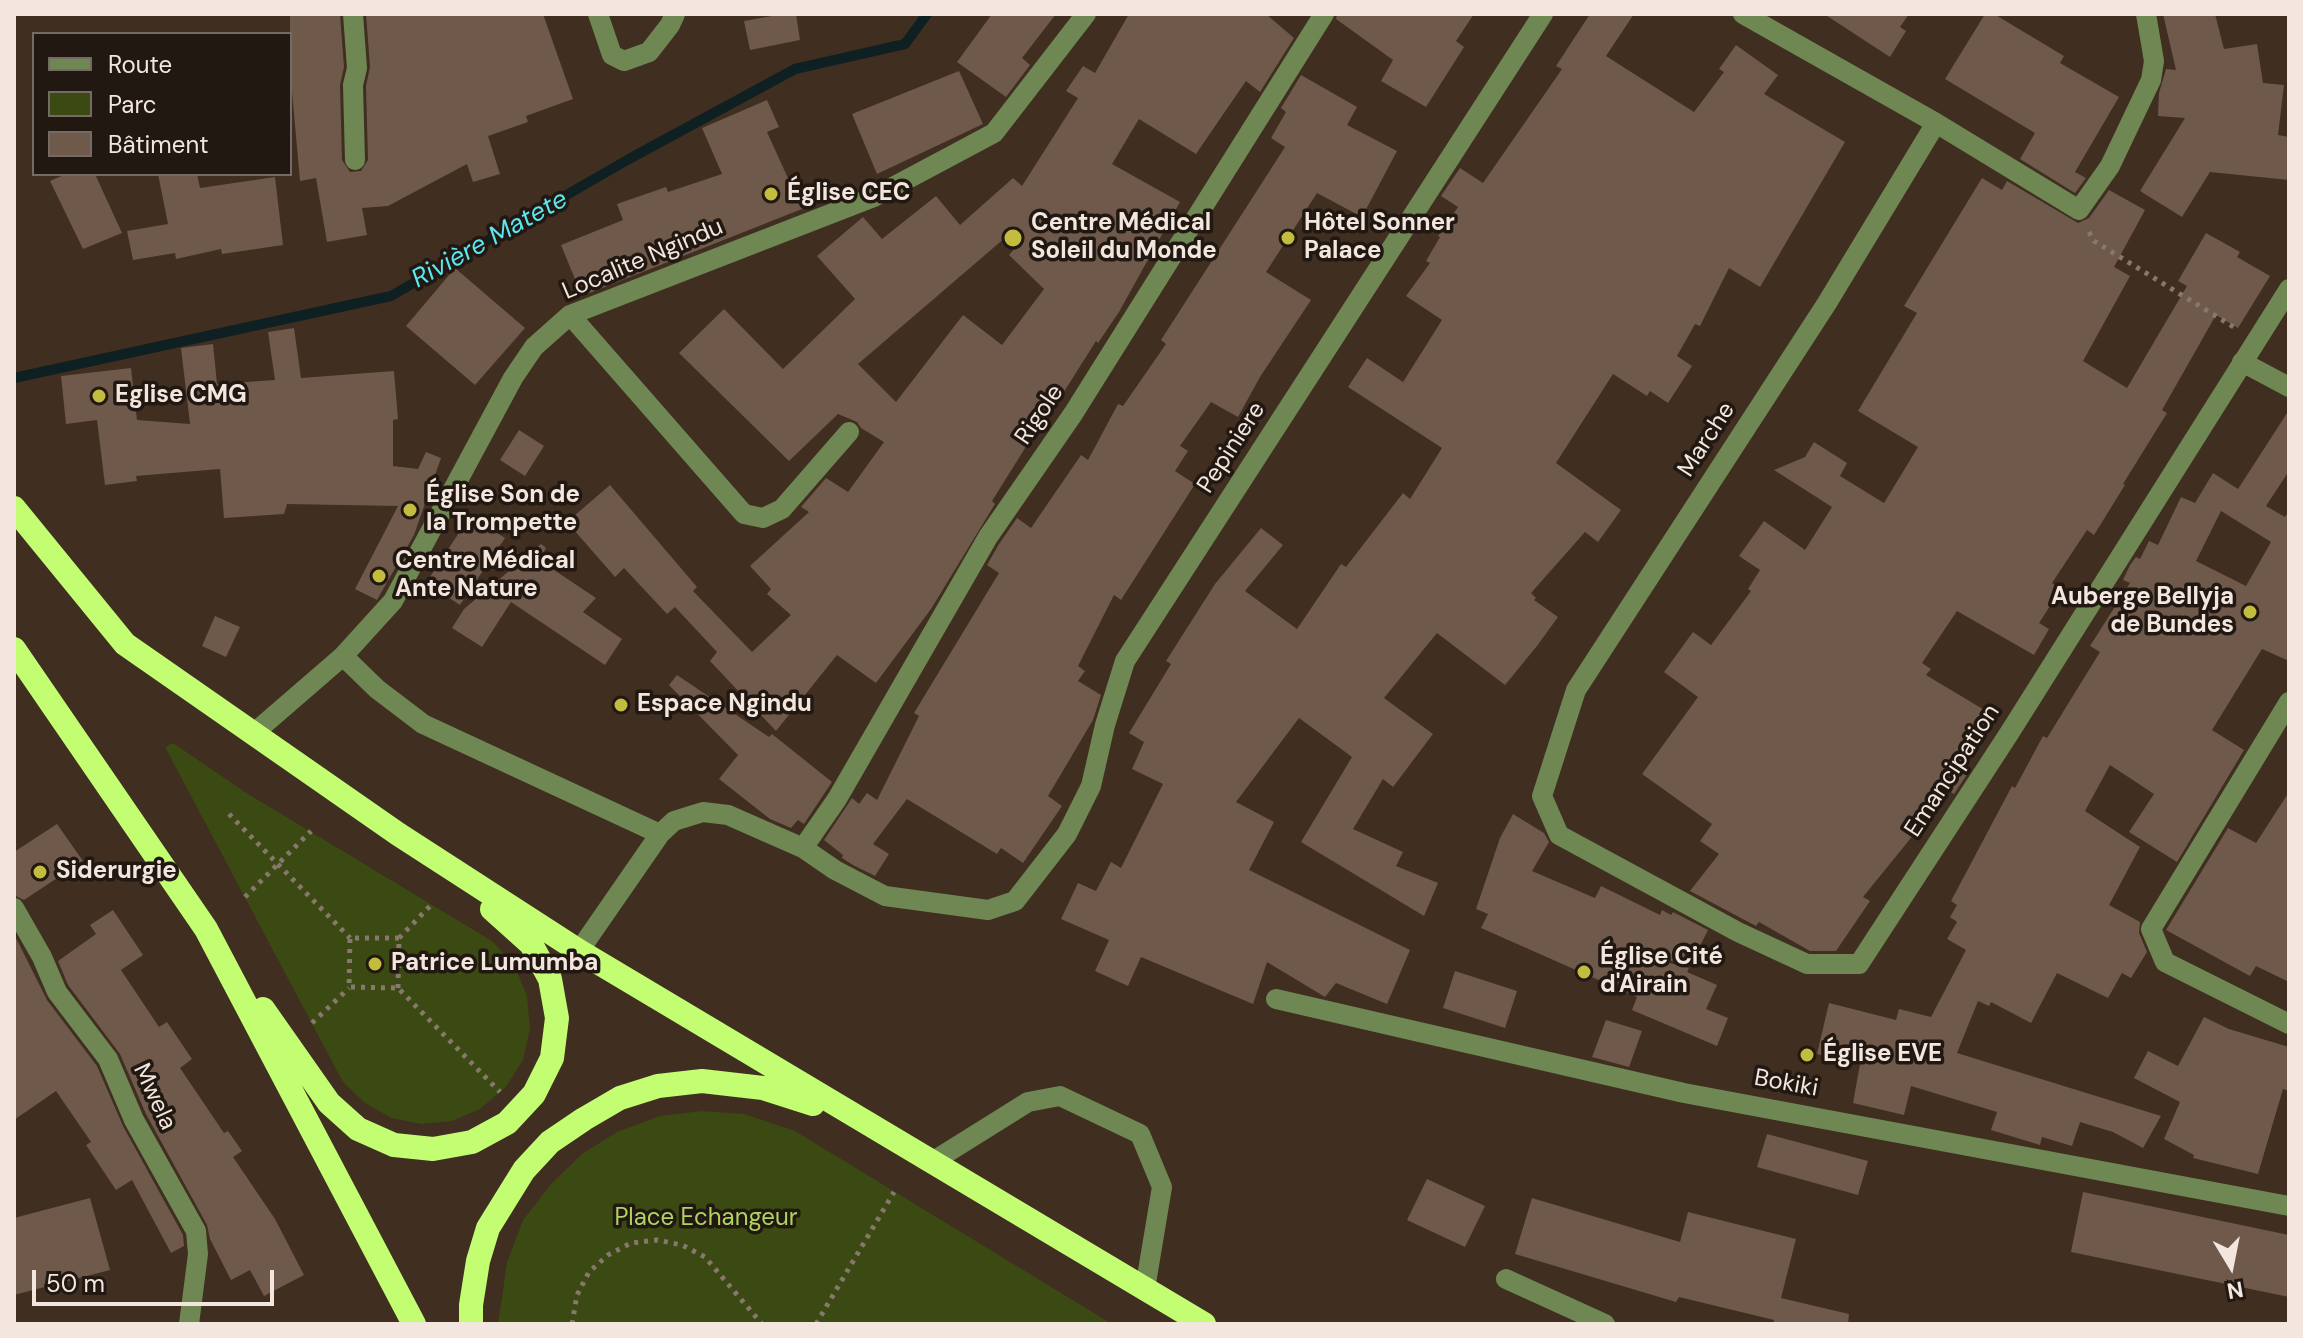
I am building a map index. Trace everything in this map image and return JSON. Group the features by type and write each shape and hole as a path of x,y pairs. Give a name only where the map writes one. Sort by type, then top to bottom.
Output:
{"highway":[{"path":"14,508 125,644 398,834 579,951 1204,1324"},
{"path":"14,649 329,1103 358,1129 394,1145 433,1149 472,1142 507,1123 534,1094 552,1058 557,1018 550,979 531,944 502,916 398,834"},
{"path":"206,929 414,1324"},
{"path":"471,1324 478,1261 488,1228 505,1198 524,1170 550,1142 620,1098 658,1086 702,1081 763,1088 801,1098 885,1135"}],"street":[{"path":"353,14 357,68 353,85 355,160"},
{"path":"598,14 612,55 624,61 649,52 675,14"},
{"name":"Localite Ngindu","path":"254,733 343,656 393,601 513,378 534,347 570,315 874,197 994,133 1086,14"},
{"name":"Rigole","path":"803,848 837,799 988,537 1073,414 1324,14"},
{"name":"Pepiniere","path":"803,848 835,870 885,896 988,910 1015,901 1067,834 1091,786 1105,725 1125,661 1543,14"},
{"path":"1743,14 1936,123 2079,210 2110,166 2151,80 2154,61 2146,14"},
{"name":"Marche","path":"1542,796 1576,690 1827,303 1936,123"},
{"name":"Emancipation","path":"1542,796 1559,835 1738,932 1807,964 1859,964 2019,718 2289,289"},
{"path":"570,315 744,514 763,518 782,509 849,432"},
{"path":"2242,362 2289,387"},
{"path":"343,656 377,689 423,724 660,834"},
{"path":"2289,702 2151,929 2165,962 2289,1024"},
{"path":"579,951 660,834 674,821 703,812 728,815 803,848"},
{"name":"Mwela","path":"14,908 42,957 57,992 108,1059 134,1120 196,1231 198,1254 189,1324"},
{"name":"Bokiki","path":"1276,999 1684,1093 2289,1206"},
{"path":"932,1162 1028,1102 1060,1096 1140,1134 1162,1187 1145,1289"},
{"path":"1506,1279 1605,1324"}],"path":[{"path":"2079,210 2094,241 2255,340"},
{"path":"229,814 350,938 399,938"},
{"path":"245,897 311,831"},
{"path":"398,988 399,938 432,904"},
{"path":"312,1023 349,987 350,938"},
{"path":"349,987 398,988 500,1092"},
{"path":"816,1324 894,1192"},
{"path":"572,1324 577,1295 589,1272 608,1255 631,1243 657,1240 682,1245 705,1257 762,1324"}],"green space":[{"path":"173,743 248,794 492,941 514,965 527,996 530,1028 523,1060 505,1088 480,1109 452,1121 421,1124 392,1118 365,1103 343,1082 165,747"},
{"name":"Place Echangeur","path":"702,1111 744,1114 795,1131 1112,1324 498,1324 507,1263 523,1220 552,1183 582,1154 617,1132 660,1116"}],"building":[{"path":"290,14 340,14 344,67 340,85 342,160 350,172 361,171 368,160 366,86 370,67 366,14 543,14 573,99 526,116 528,122 488,136 500,174 473,182 467,164 388,206 362,208 367,235 327,242 316,178 300,181"},
{"path":"796,14 800,40 750,50 744,21"},
{"path":"992,14 1056,14 1022,58 1030,65 1006,97 957,62"},
{"path":"1129,14 1266,14 1294,38 1260,92 1246,81 1196,154 1139,119 1112,164 1180,202 1119,312 1098,343 1096,341 1055,406 1052,405 992,501 995,504 931,609 876,683 837,655 776,731 710,661 717,652 675,607 667,614 624,568 615,577 567,522 610,485 697,587 693,591 752,652 791,615 767,594 771,589 750,566 809,512 801,507 826,478 848,492 884,442 861,428 857,422 838,414 789,461 679,353 724,309 783,369 855,299 817,256 863,217 882,239 936,196 960,225 1013,178 1022,186 1078,98 1066,91 1083,66 1095,73","holes":["1006,237 1016,247 1009,255 1044,289 1002,345 963,315 896,402 858,364"]},
{"path":"1337,14 1474,14 1456,41 1464,47 1426,107 1381,81 1393,60 1336,19"},
{"path":"1590,14 1634,14 1606,56 1694,112 1724,72 1719,69 1736,45 1778,75 1764,94 1845,142 1760,287 1729,268 1700,326 1695,324 1677,356 1692,366 1668,403 1650,391 1647,396 1613,374 1556,463 1621,510 1598,542 1585,532 1531,593 1536,598 1534,600 1558,617 1505,685 1437,633 1384,698 1433,734 1393,787 1383,779 1353,829 1403,852 1396,866 1438,883 1424,916 1301,842 1352,757 1299,718 1236,802 1274,822 1249,870 1410,950 1387,1004 1336,983 1325,997 1267,962 1253,1004 1141,957 1128,986 1095,971 1109,940 1061,919 1078,883 1096,891 1111,862 1121,868 1163,784 1132,769 1144,742 1129,733 1171,664 1166,661 1215,584 1261,528 1283,545 1245,591 1297,629 1341,564 1346,567 1403,493 1410,499 1442,448 1348,387 1367,358 1403,382 1442,320 1406,296 1430,263 1426,261 1438,236 1458,207 1441,196 1460,168 1483,183 1562,69 1556,66"},
{"path":"1824,14 1909,14 1900,27 1906,31 1890,57"},
{"path":"1985,14 1994,14 2064,56 2060,63 2119,97 2075,172 2086,178 2075,193 2020,159 2035,133 1945,79"},
{"path":"2163,14 2215,14 2224,49 2257,44 2263,83 2284,85 2278,135 2289,137 2289,180 2210,172 2182,217 2140,191 2185,118 2158,116 2159,93 2166,69 2176,70"},
{"path":"959,71 983,124 877,174 852,114"},
{"path":"1301,75 1357,107 1347,125 1397,151 1362,217 1317,193 1266,272 1311,300 1260,377 1238,417 1211,402 1180,446 1188,451 1175,471 1195,484 1121,600 1114,595 1078,666 1085,671 1078,681 1101,695 1093,720 1048,796 1062,806 1023,863 1001,848 997,854 907,799 873,844 889,854 875,876 853,865 824,840 852,798 859,804 867,793 877,800 919,716 914,713 999,573 987,565 999,544 1017,518 1031,528 1081,455 1088,460 1118,404 1123,406 1166,344 1161,340 1285,147 1271,138 1286,112 1281,108"},
{"path":"767,100 779,127 767,132 802,209 582,296 561,245 623,220 617,204 666,187 668,192 722,174 702,128"},
{"path":"61,176 96,176 122,233 83,249 50,181"},
{"path":"158,176 197,176 200,188 275,177 283,245 222,254 221,249 176,259 175,253 133,260 127,231 168,224"},
{"path":"1982,178 2002,190 2007,181 2078,223 2089,218 2109,190 2145,210 2114,267 2130,276 2083,361 2127,388 2187,286 2178,281 2206,233 2240,252 2237,257 2270,276 2238,328 2216,315 2162,410 2167,413 2125,485 2094,535 2087,530 2052,583 2061,589 2039,623 2049,629 2034,655 1957,611 1922,663 1931,669 1926,675 1991,714 1959,767 1968,773 1954,794 1949,791 1863,897 1870,901 1836,951 1810,951 1759,922 1756,926 1690,891 1719,854 1700,841 1712,824 1642,774 1698,697 1664,672 1693,632 1711,645 1751,591 1748,589 1760,570 1739,556 1764,521 1805,550 1832,507 1774,470 1805,457 1814,442 1847,463 1840,476 1884,503 1918,447 1858,411 1917,313 1904,306"},
{"path":"455,268 525,328 475,385 406,326"},
{"path":"294,328 301,378 394,371 398,419 393,420 393,466 418,469 426,452 441,458 414,535 377,600 355,589 398,506 287,504 284,514 224,518 220,469 136,476 137,481 105,485 97,420 66,424 61,376 131,368 137,420 190,424 181,348 213,344 217,384 275,380 268,332"},
{"path":"2289,410 2289,471 2266,506 2285,517 2289,511 2289,661 2262,649 2212,730 2244,750 2177,862 2129,832 2154,794 2110,765 2085,811 2140,847 2109,905 2140,922 2139,933 2147,952 2131,978 2122,973 2108,998 2057,973 2031,1023 1991,1002 1989,1006 1978,1001 1957,1053 2161,1116 2143,1148 2113,1132 2080,1122 2072,1146 2042,1137 2040,1145 1991,1130 1997,1112 1911,1086 1904,1115 1853,1103 1860,1064 1817,1054 1829,1003 1896,1020 1899,1009 1931,1017 1966,950 1947,939 1957,922 1950,917 1957,905 1951,901 2012,786 2015,788 2043,736 2047,738 2100,652 2090,646 2130,583 2123,580 2130,565 2136,557 2140,559 2149,541 2158,545 2181,497 2195,503 2213,473 2238,489","holes":["2221,511 2271,542 2246,586 2196,561"]},
{"path":"519,430 544,446 525,476 500,460"},
{"path":"470,516 505,538 460,605 426,583"},
{"path":"541,544 546,548 539,560 596,598 583,612 622,639 605,665 511,602 482,647 452,628 464,609"},
{"path":"215,616 240,627 226,657 202,646"},
{"path":"677,675 769,737 772,734 832,782 804,824 798,820 791,828 770,819 719,779 738,755 669,685"},
{"path":"2289,792 2289,982 2256,966 2250,976 2166,930 2228,828 2256,843"},
{"path":"1513,814 1544,833 1549,842 1532,871 1595,898 1601,886 1660,915 1662,910 1671,915 1673,912 1708,930 1693,960 1662,961 1689,968 1687,972 1717,985 1706,1009 1728,1018 1717,1046 1632,1010 1637,997 1481,928 1488,914 1476,909 1500,838"},
{"name":"Siderurgie","path":"57,824 83,861 24,900 14,895 14,852"},
{"path":"113,910 143,955 121,970 159,1027 167,1022 192,1059 180,1068 224,1133 228,1131 242,1151 233,1157 275,1219 304,1275 264,1296 250,1270 231,1280 210,1239 207,1225 146,1114 120,1054 68,985 58,961 96,934 90,925"},
{"path":"14,934 47,1000 97,1066 123,1126 183,1235 184,1246 171,1253 132,1180 116,1190 86,1145 91,1142 56,1091 14,1120"},
{"path":"1455,971 1517,991 1505,1028 1443,1008"},
{"path":"2204,1017 2229,1029 2289,1047 2289,1091 2283,1089 2258,1174 2193,1158 2194,1155 2164,1139 2180,1102 2134,1078 2148,1051 2178,1066"},
{"path":"1606,1020 1642,1031 1629,1067 1592,1057"},
{"path":"1767,1134 1868,1161 1858,1195 1757,1167"},
{"path":"1427,1179 1485,1206 1465,1247 1407,1220"},
{"path":"2083,1192 2289,1235 2289,1297 2071,1252"},
{"path":"90,1198 110,1270 14,1295 14,1218"},
{"path":"1532,1198 1680,1242 1688,1212 1796,1239 1781,1298 1849,1314 1848,1324 1773,1324 1774,1320 1679,1297 1676,1302 1515,1254"}],"waterway":[{"name":"Rivière Matete","path":"14,378 391,296 629,159 795,69 905,44 927,14"}],"place":[{"name":"Église CEC","path":"771,194"},
{"name":"Centre Médical Soleil du Monde","path":"1013,238"},
{"name":"Hôtel Sonner Palace","path":"1288,238"},
{"name":"Eglise CMG","path":"99,396"},
{"name":"Église Son de la Trompette","path":"410,510"},
{"name":"Centre Médical Ante Nature","path":"379,576"},
{"name":"Auberge Bellyja de Bundes","path":"2250,612"},
{"name":"Espace Ngindu","path":"621,705"},
{"name":"Siderurgie","path":"40,872"},
{"name":"Patrice Lumumba","path":"375,964"},
{"name":"Église Cité d'Airain","path":"1584,972"},
{"name":"Église EVE","path":"1807,1055"}]}
